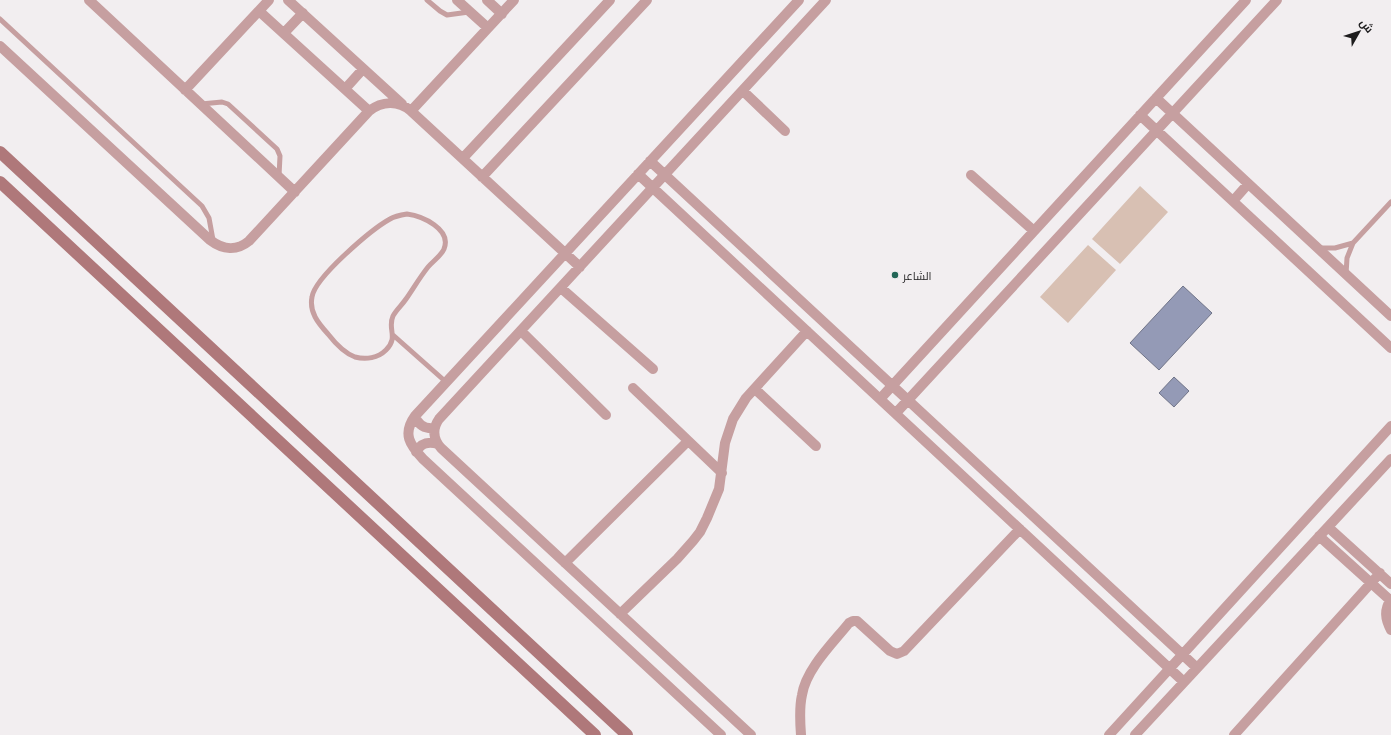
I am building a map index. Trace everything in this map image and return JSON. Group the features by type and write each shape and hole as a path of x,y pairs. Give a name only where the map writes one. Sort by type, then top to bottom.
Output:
{"street":[{"path":"89,0 295,192"},
{"path":"185,90 269,0"},
{"path":"288,0 463,158 580,267"},
{"path":"457,0 488,28"},
{"path":"487,0 502,14"},
{"path":"407,108 502,14 514,0"},
{"path":"463,158 610,0"},
{"path":"482,177 647,0"},
{"path":"721,735 416,452 409,439 408,432 415,416 799,0"},
{"path":"751,735 438,444 434,434 434,428 440,419 826,0"},
{"path":"880,399 1246,0"},
{"path":"896,413 1277,0"},
{"path":"259,11 369,111"},
{"path":"284,33 302,13"},
{"path":"0,46 214,243 229,249 240,247 245,244 369,111 385,103 392,103 407,108"},
{"path":"345,89 363,69"},
{"path":"743,91 785,130"},
{"path":"1156,98 1391,316"},
{"path":"1140,116 1391,348"},
{"path":"0,152 627,735"},
{"path":"650,161 1197,668"},
{"path":"638,174 1184,682"},
{"path":"971,175 1034,231"},
{"path":"0,182 595,735"},
{"path":"1233,201 1248,184"},
{"path":"561,288 653,369"},
{"path":"521,331 606,415"},
{"path":"620,614 677,559 693,541 714,504 722,473 725,443 728,431 739,408 807,331"},
{"path":"633,388 722,473"},
{"path":"755,389 816,446"},
{"path":"415,416 416,420 422,426 430,429 434,428"},
{"path":"1109,735 1391,426"},
{"path":"565,563 688,441"},
{"path":"416,452 425,443 429,442 438,444"},
{"path":"1135,735 1391,459"},
{"path":"1328,527 1391,584"},
{"path":"800,735 800,709 805,685 813,668 849,623 858,621 890,651 897,654 904,651 1020,529"},
{"path":"1319,536 1390,600 1386,608 1386,615 1387,623 1391,630"},
{"path":"1234,735 1380,573"}],"lane":[{"path":"427,0 440,12 447,15 470,12"},
{"path":"0,19 202,206 209,218 214,243"},
{"path":"201,104 222,102 228,104 275,146 280,156 279,177"},
{"path":"1346,275 1347,258 1353,243 1391,202"},
{"path":"393,335 390,346 380,354 369,358 351,355 335,342 314,316 311,303 312,296 317,284 323,277 354,247 377,228 391,218 400,215 415,215 422,217 435,225 444,237 445,246 441,254 425,271 393,317 391,326 393,335 446,382"},
{"path":"1318,248 1335,248 1353,243"}],"shaded area":[{"path":"1140,186 1168,212 1120,264 1092,239"},
{"path":"1088,245 1116,270 1068,323 1040,297"}],"water":[{"path":"1183,286 1212,313 1159,370 1130,343"},
{"path":"1174,377 1189,391 1174,407 1159,393"}],"place":[{"name":"الشاعر","path":"895,275"}]}
